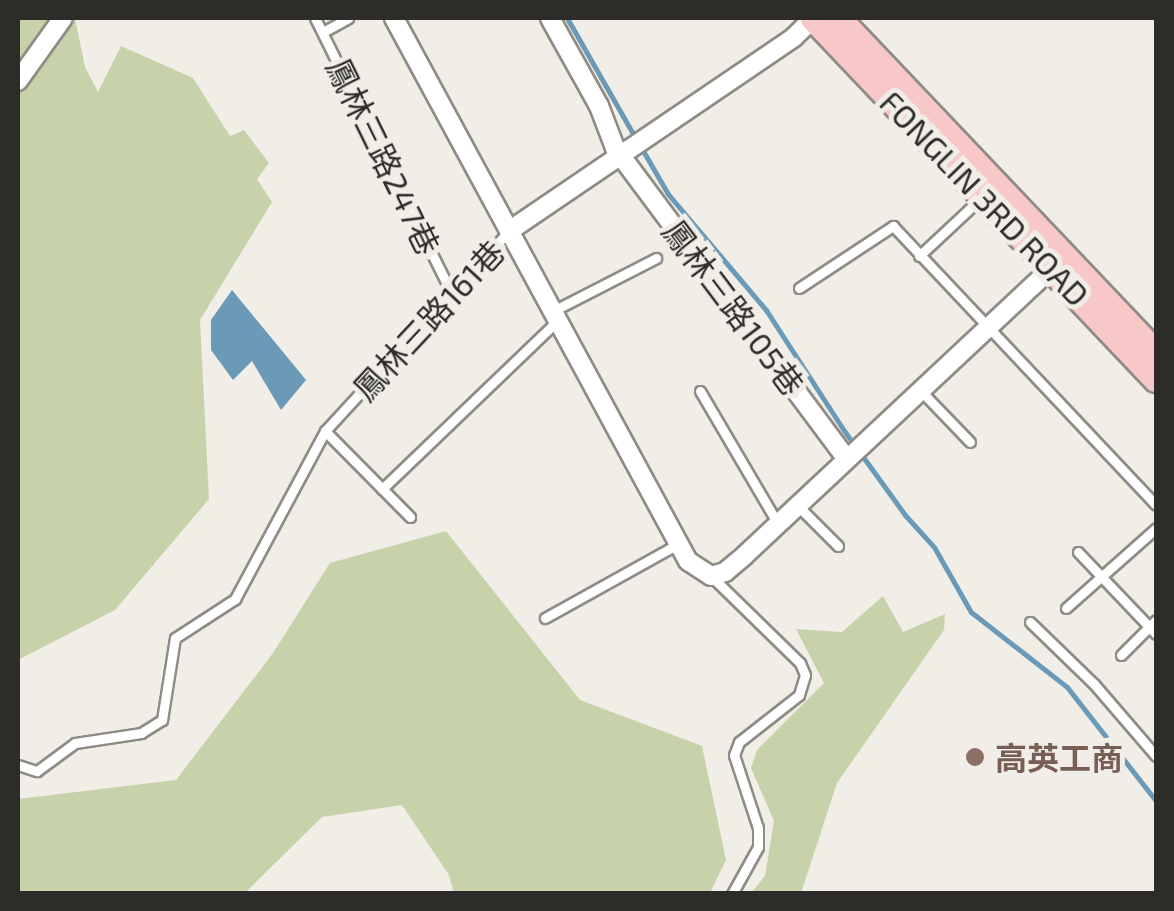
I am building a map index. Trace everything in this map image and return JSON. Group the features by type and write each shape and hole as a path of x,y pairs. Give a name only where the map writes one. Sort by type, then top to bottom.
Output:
{"main road":[{"name":"FONGLIN 3RD ROAD","path":"814,18 983,196 1156,353"},
{"name":"FONGLIN 3RD ROAD","path":"838,18 1058,262 1156,378"}],"street":[{"path":"18,81 63,18"},
{"path":"394,18 509,231 794,37 814,18"},
{"name":"鳳林三路105巷","path":"550,18 624,154 853,451"},
{"name":"鳳林三路161巷","path":"509,231 678,544 688,561 711,576"},
{"path":"711,576 724,572 778,524 918,388 1058,262"}],"lane":[{"name":"鳳林三路247巷","path":"316,18 366,128 452,294"},
{"path":"324,32 348,18"},
{"path":"919,256 983,196"},
{"path":"799,288 892,226 1156,505"},
{"name":"鳳林三路161巷","path":"18,765 37,771 74,743 140,733 162,720 175,638 236,600 325,431 509,231"},
{"path":"382,488 555,316 656,258"},
{"path":"918,388 970,442"},
{"path":"700,391 778,524"},
{"path":"325,431 410,517"},
{"path":"797,505 838,546"},
{"path":"1066,608 1156,528"},
{"path":"545,618 678,544"},
{"path":"1078,552 1154,627 1121,655"},
{"path":"711,576 800,663 805,675 799,694 740,742 734,755 758,828 758,846 732,894"},
{"path":"1030,622 1156,756"},
{"path":"1146,744 1156,734"}],"green space":[{"path":"18,18 75,18 85,67 98,92 121,46 193,78 230,136 244,130 269,163 257,179 272,202 200,320 209,499 115,610 18,660"},
{"path":"446,531 580,700 702,746 726,860 710,893 454,893 449,875 402,805 322,817 245,893 18,893 18,799 176,780 273,653 330,563"},
{"path":"883,596 903,632 945,614 944,630 837,783 801,893 751,893 765,876 774,821 751,768 757,750 824,683 796,629 842,632"}],"water":[{"path":"232,290 306,380 281,410 252,361 233,380 211,350 211,320"}],"waterway":[{"path":"567,18 636,139"},
{"path":"642,149 668,194 766,310 845,432 905,515 934,547 971,612 1067,687 1156,801"}],"place":[{"name":"高英工商","path":"975,757"}]}
